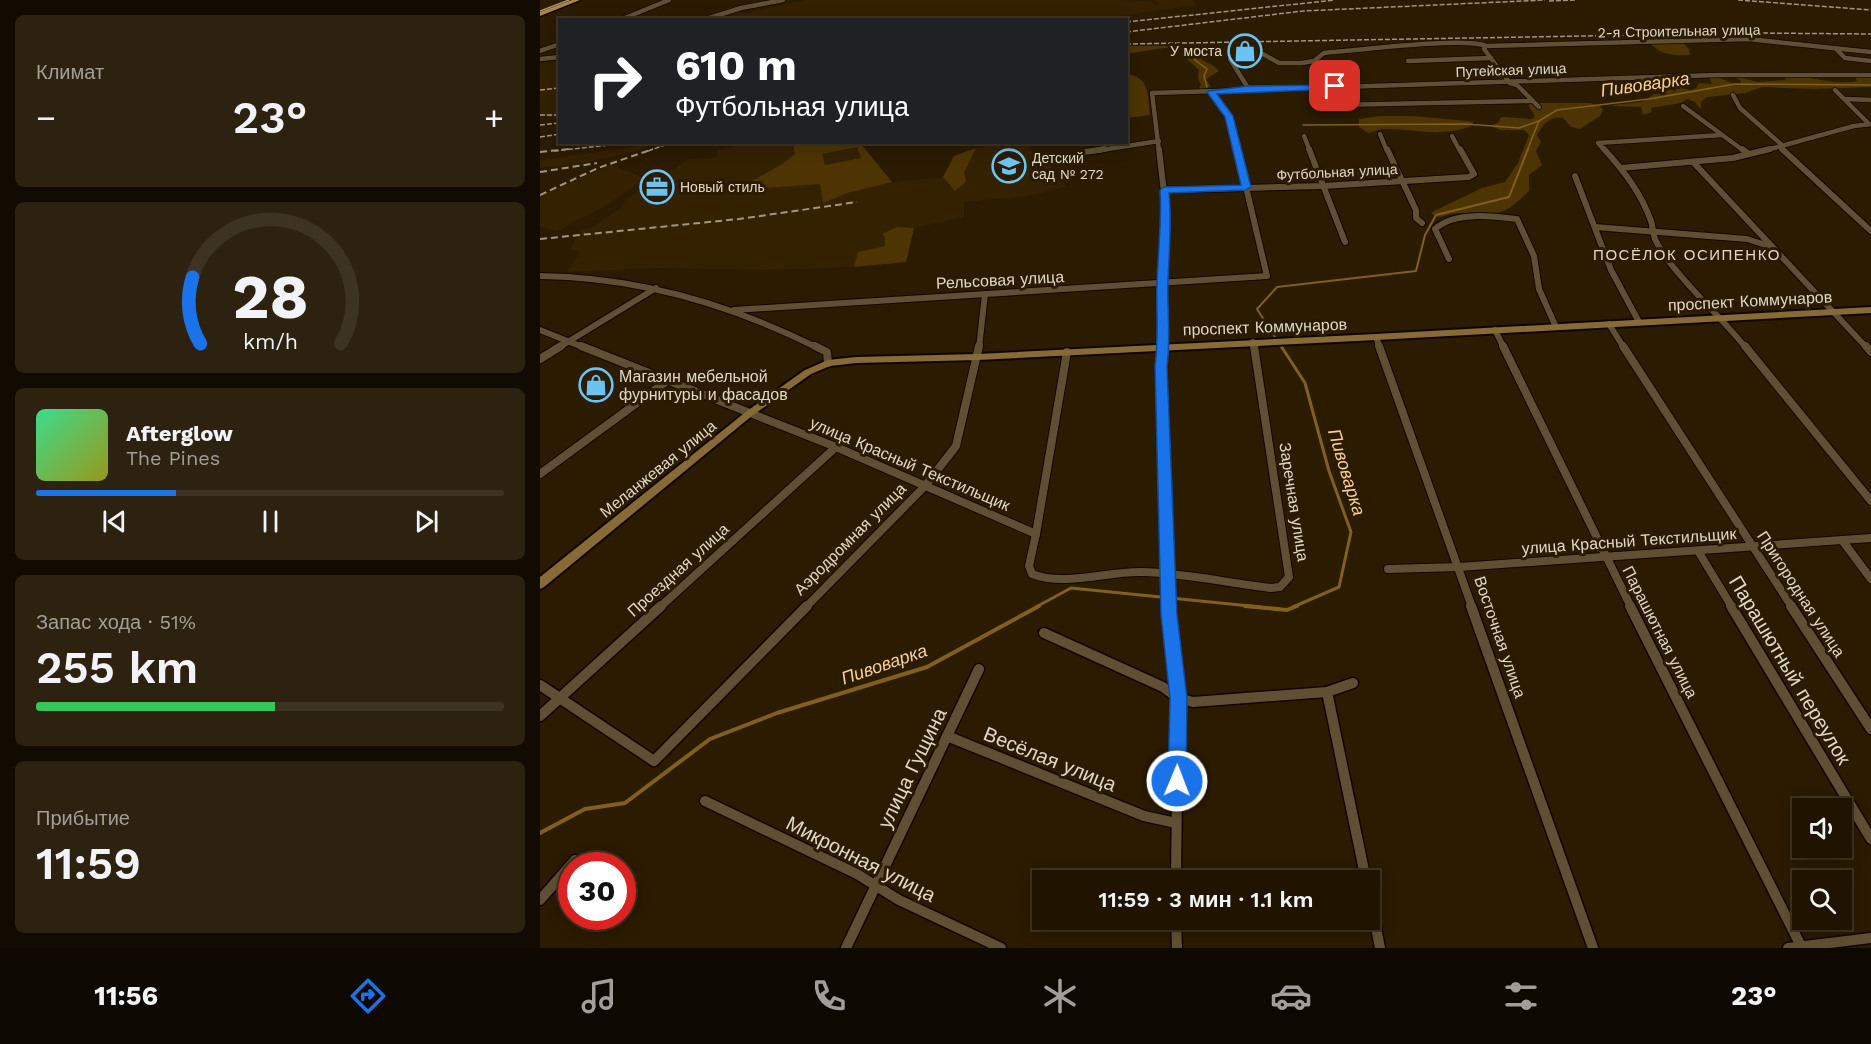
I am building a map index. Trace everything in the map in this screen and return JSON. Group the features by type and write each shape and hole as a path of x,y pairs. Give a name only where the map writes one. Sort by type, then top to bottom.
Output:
{"main road":[{"path":"540,6 557,0"},
{"path":"540,14 577,0"}],"street":[{"path":"625,18 669,0"},
{"path":"709,18 741,8 783,0"},
{"name":"2-я Строительная улица","path":"1248,88 1230,59 1236,56 1263,54 1279,63 1302,63 1314,62 1324,53 1457,43 1479,43 1486,46 1748,39 1871,52"},
{"path":"540,51 558,45"},
{"path":"1486,46 1484,49 1509,82 1517,85 1539,107"},
{"path":"1836,49 1845,58 1871,61"},
{"path":"540,59 558,57"},
{"path":"1408,61 1491,58"},
{"name":"Путейская улица","path":"1159,141 1152,93 1211,92 1248,88 1718,75 1871,75"},
{"path":"1314,87 1318,99 1337,105 1532,101"},
{"path":"1835,90 1870,126"},
{"path":"1211,92 1229,116 1246,187"},
{"path":"1733,95 1740,108 1871,231"},
{"path":"1846,99 1871,100"},
{"path":"1683,106 1749,154"},
{"path":"1621,168 1694,163 1749,154 1854,126 1870,126"},
{"path":"1380,134 1416,210 1416,218 1422,223"},
{"path":"1722,135 1598,143 1621,168 1637,191 1667,258 1710,310 1722,318 1871,501"},
{"path":"1304,136 1346,242"},
{"name":"Футбольная улица","path":"1164,190 1323,186 1469,177 1474,174 1452,136"},
{"path":"1085,152 1159,141 1166,210 1162,284 1164,346 1161,366 1167,577 1178,698 1176,870"},
{"path":"1694,163 1871,352"},
{"path":"1575,176 1611,270 1639,322"},
{"name":"Рельсовая улица","path":"734,310 1267,276 1246,187"},
{"path":"1449,259 1435,229 1442,222 1471,217 1516,219 1520,223 1534,256 1539,289 1556,327"},
{"path":"1595,227 1747,239 1774,247"},
{"path":"540,275 623,279 734,310 802,338 827,352 830,357 828,363"},
{"path":"540,359 656,288"},
{"name":"Аэродромная улица","path":"559,697 654,761 925,486 956,446 978,357 985,294"},
{"name":"проспект Коммунаров","path":"828,363 1376,337 1871,310"},
{"name":"Пригородная улица","path":"1609,324 1871,729"},
{"name":"улица Красный Текстильщик","path":"540,330 836,447 1036,534"},
{"name":"Парашютная улица","path":"1495,330 1801,946"},
{"name":"Восточная улица","path":"1376,337 1593,948"},
{"name":"Заречная улица","path":"1167,577 1271,588 1280,587 1288,577 1257,342"},
{"path":"1067,352 1029,566 1032,574 1042,579 1066,580 1102,573 1142,571 1167,577"},
{"name":"Меланжевая улица","path":"540,584 750,413 807,372 828,363"},
{"path":"540,474 667,381"},
{"name":"Проездная улица","path":"540,716 836,447"},
{"name":"улица Красный Текстильщик","path":"1388,569 1459,567 1871,538"},
{"path":"1842,540 1871,579"},
{"name":"Парашютный переулок","path":"1698,551 1871,839"},
{"path":"1044,633 1162,687 1178,698 1193,702 1327,692 1353,683"},
{"name":"улица Гущина","path":"846,948 979,669"},
{"path":"540,685 559,697"},
{"path":"1327,692 1364,870"},
{"name":"Весёлая улица","path":"947,736 1144,816 1176,823"},
{"name":"Микронная улица","path":"705,801 857,874 898,900 1001,948"},
{"path":"540,900 558,880"},
{"path":"1176,930 1177,948"},
{"path":"1376,930 1380,948"},
{"path":"1788,948 1871,938"}],"shaded area":[{"path":"806,0 1128,0 1151,2 1155,5 1159,4 1154,0 1192,0 1197,5 1108,18 720,18"},
{"path":"1682,42 1689,49 1690,55 1668,54 1658,50 1650,43"},
{"path":"1128,46 1195,46 1201,52 1202,60 1219,71 1206,79 1211,87 1198,90 1201,85 1198,78 1199,70 1184,56 1188,52 1186,49 1164,48 1131,53"},
{"path":"558,62 558,117 540,117 540,64"},
{"path":"1128,74 1144,83 1148,94 1150,115 1128,118"},
{"path":"1854,75 1871,77 1871,87 1813,89 1762,87 1745,93 1707,97 1701,102 1701,109 1695,102 1687,99 1681,103 1651,108 1652,112 1643,115 1641,107 1610,106 1644,101 1655,94 1666,94 1666,89 1676,91 1675,88 1678,87 1690,90 1695,89 1699,83 1712,84 1709,77 1719,78 1740,86 1741,81 1734,76 1758,82 1785,80 1787,77 1805,77 1848,82 1857,81"},
{"path":"1590,103 1600,106 1603,110 1600,116 1580,129 1571,127 1563,118 1554,118 1544,124 1537,135 1541,142 1536,151 1542,165 1529,175 1529,191 1511,207 1490,214 1456,213 1436,217 1431,213 1482,188 1505,182 1518,163 1529,135 1524,130 1501,130 1490,126 1504,117 1532,119 1535,116 1528,105"},
{"path":"1379,116 1413,116 1468,121 1473,122 1473,125 1439,132 1382,129 1368,133 1359,127 1359,119"},
{"path":"745,144 861,144 892,182 943,177 955,191 976,148 999,144 1029,144 1035,155 1046,159 1066,187 1028,196 964,202 964,217 914,228 906,262 837,268 767,270 654,268 567,272 580,252 571,249 580,230 591,228 622,207 626,199 689,159 715,158 719,150"},
{"path":"793,144 861,144 892,182 847,193 823,203 820,184 736,190 784,163 795,154","holes":["857,147 861,158 825,165 822,154"]},
{"path":"648,145 641,150 578,164 540,168 540,160"},
{"path":"976,148 964,173 966,182 955,191 943,177 954,156"},
{"path":"611,164 646,179 599,210 558,232 540,227 540,196"},
{"path":"897,227 914,228 906,262 854,267 858,252 885,246 885,238 882,234"}],"waterway":[{"name":"Пивоварка","path":"1191,48 1195,60 1207,69 1204,76 1207,87"},
{"name":"Пивоварка","path":"1539,121 1557,110 1649,99 1735,84 1871,85"},
{"path":"1303,125 1466,124 1519,128 1539,121"},
{"name":"Пивоварка","path":"1527,151 1539,121"},
{"name":"Пивоварка","path":"1282,348 1257,309 1277,287 1416,271 1425,235 1436,215 1509,197 1528,149"},
{"name":"Пивоварка","path":"1281,346 1305,383 1329,471 1351,532 1339,587 1293,607"},
{"name":"Пивоварка","path":"1036,607 1071,588 1260,607"},
{"name":"Пивоварка","path":"540,833 585,809 625,803 710,739 777,713 927,667 1039,606"},
{"name":"Пивоварка","path":"1245,606 1287,610 1297,606"}],"tram line":[{"path":"540,11 569,0"}],"railway":[{"path":"1128,22 1335,0"},
{"path":"1128,32 1303,11 1545,0"},
{"path":"1549,1 1577,0"},
{"path":"1738,0 1871,10"},
{"path":"1128,44 1754,33 1871,34"},
{"path":"540,90 558,88"},
{"path":"540,115 558,115"},
{"path":"540,125 558,123"},
{"path":"540,137 558,134"},
{"path":"554,151 620,144"},
{"path":"648,151 667,144"},
{"path":"540,152 569,149"},
{"path":"540,195 598,168 653,149"},
{"path":"540,172 597,163"},
{"path":"540,239 739,219 857,202"}],"place":[{"name":"У моста","path":"1245,51"},
{"name":"Детский сад № 272","path":"1009,166"},
{"name":"Новый стиль","path":"657,187"},
{"name":"Магазин мебельной фурнитуры и фасадов","path":"596,385"}],"district":[{"name":"ПОСЁЛОК ОСИПЕНКО","path":"1687,255"}],"route":[{"path":"1177,781 1178,698 1169,615 1161,366 1164,340 1162,284 1166,210 1164,190 1246,187 1229,116 1211,92 1248,88 1335,86"}]}
